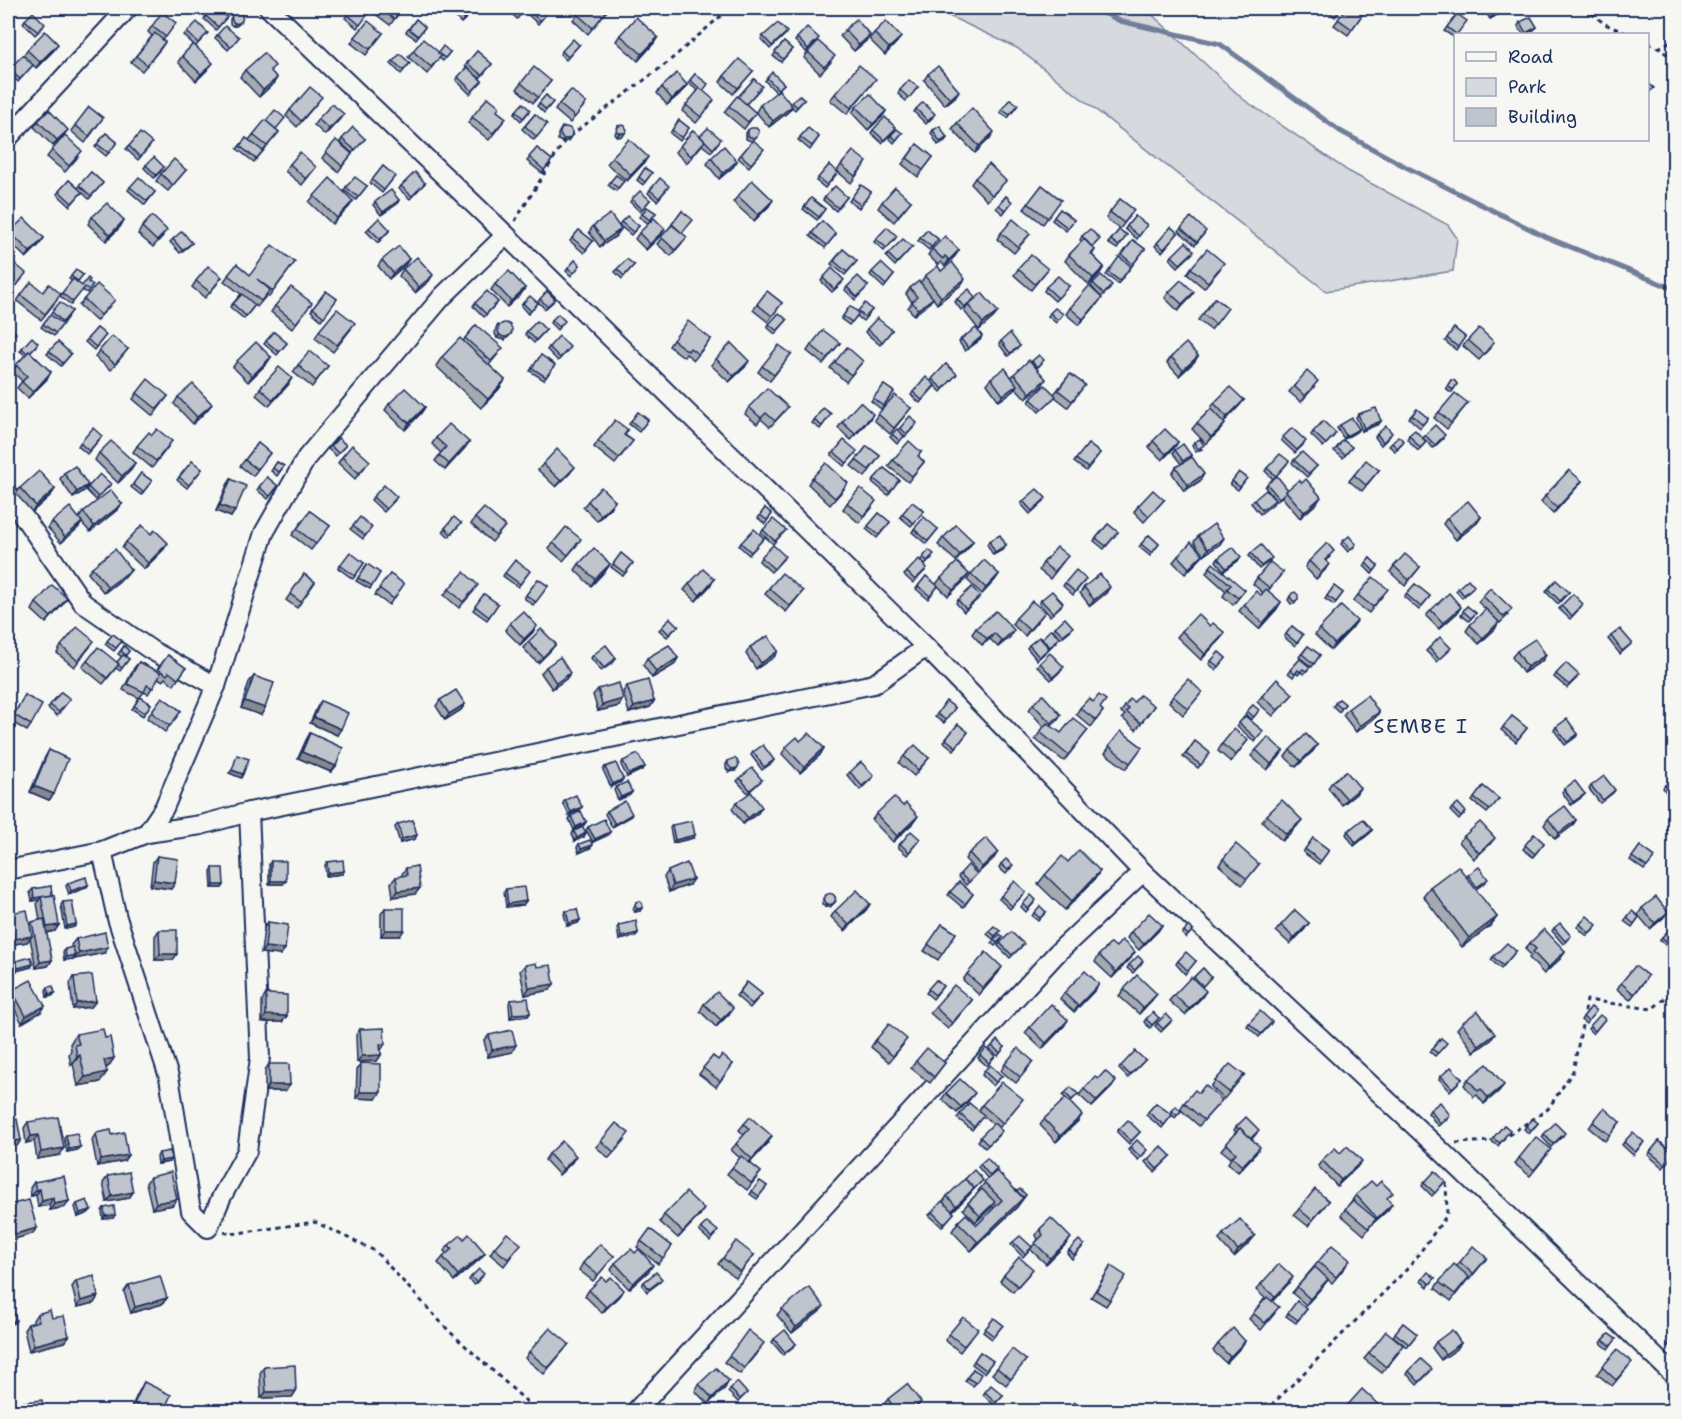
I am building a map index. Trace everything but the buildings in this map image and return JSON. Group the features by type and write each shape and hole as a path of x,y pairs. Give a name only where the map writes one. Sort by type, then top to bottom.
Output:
{"street":[{"path":"8,138 128,8"},
{"path":"269,8 506,235 926,646 1143,872 1434,1144 1670,1371"},
{"path":"147,832 164,808 216,686 264,533 307,457 442,297 506,235"},
{"path":"8,494 83,603 151,650 216,686"},
{"path":"8,870 102,852 147,832 201,825 249,812 874,684 926,646"},
{"path":"102,852 117,918 169,1077 191,1211 208,1228 222,1196 247,1151 260,1058 249,812"},
{"path":"635,1412 1057,953 1143,872"}],"path":[{"path":"506,235 565,139 667,63 730,8"},
{"path":"1584,8 1605,24 1626,33"},
{"path":"1658,48 1674,40"},
{"path":"1649,44 1674,59"},
{"path":"1434,1144 1503,1140 1548,1109 1573,1071 1587,1000 1652,1009 1674,991"},
{"path":"1265,1412 1410,1266 1448,1215 1446,1176"},
{"path":"208,1228 231,1234 315,1222 375,1251 449,1331 538,1412"},
{"path":"1670,1371 1671,1306 1674,1300"}],"green space":[{"path":"932,8 1145,8 1243,99 1348,171 1448,225 1457,238 1453,271 1326,291 1017,48"}],"waterway":[{"path":"1094,8 1120,21 1220,44 1340,131 1406,167 1546,237 1674,289"}],"district":[{"name":"SEMBE I","path":"1421,726"}]}
